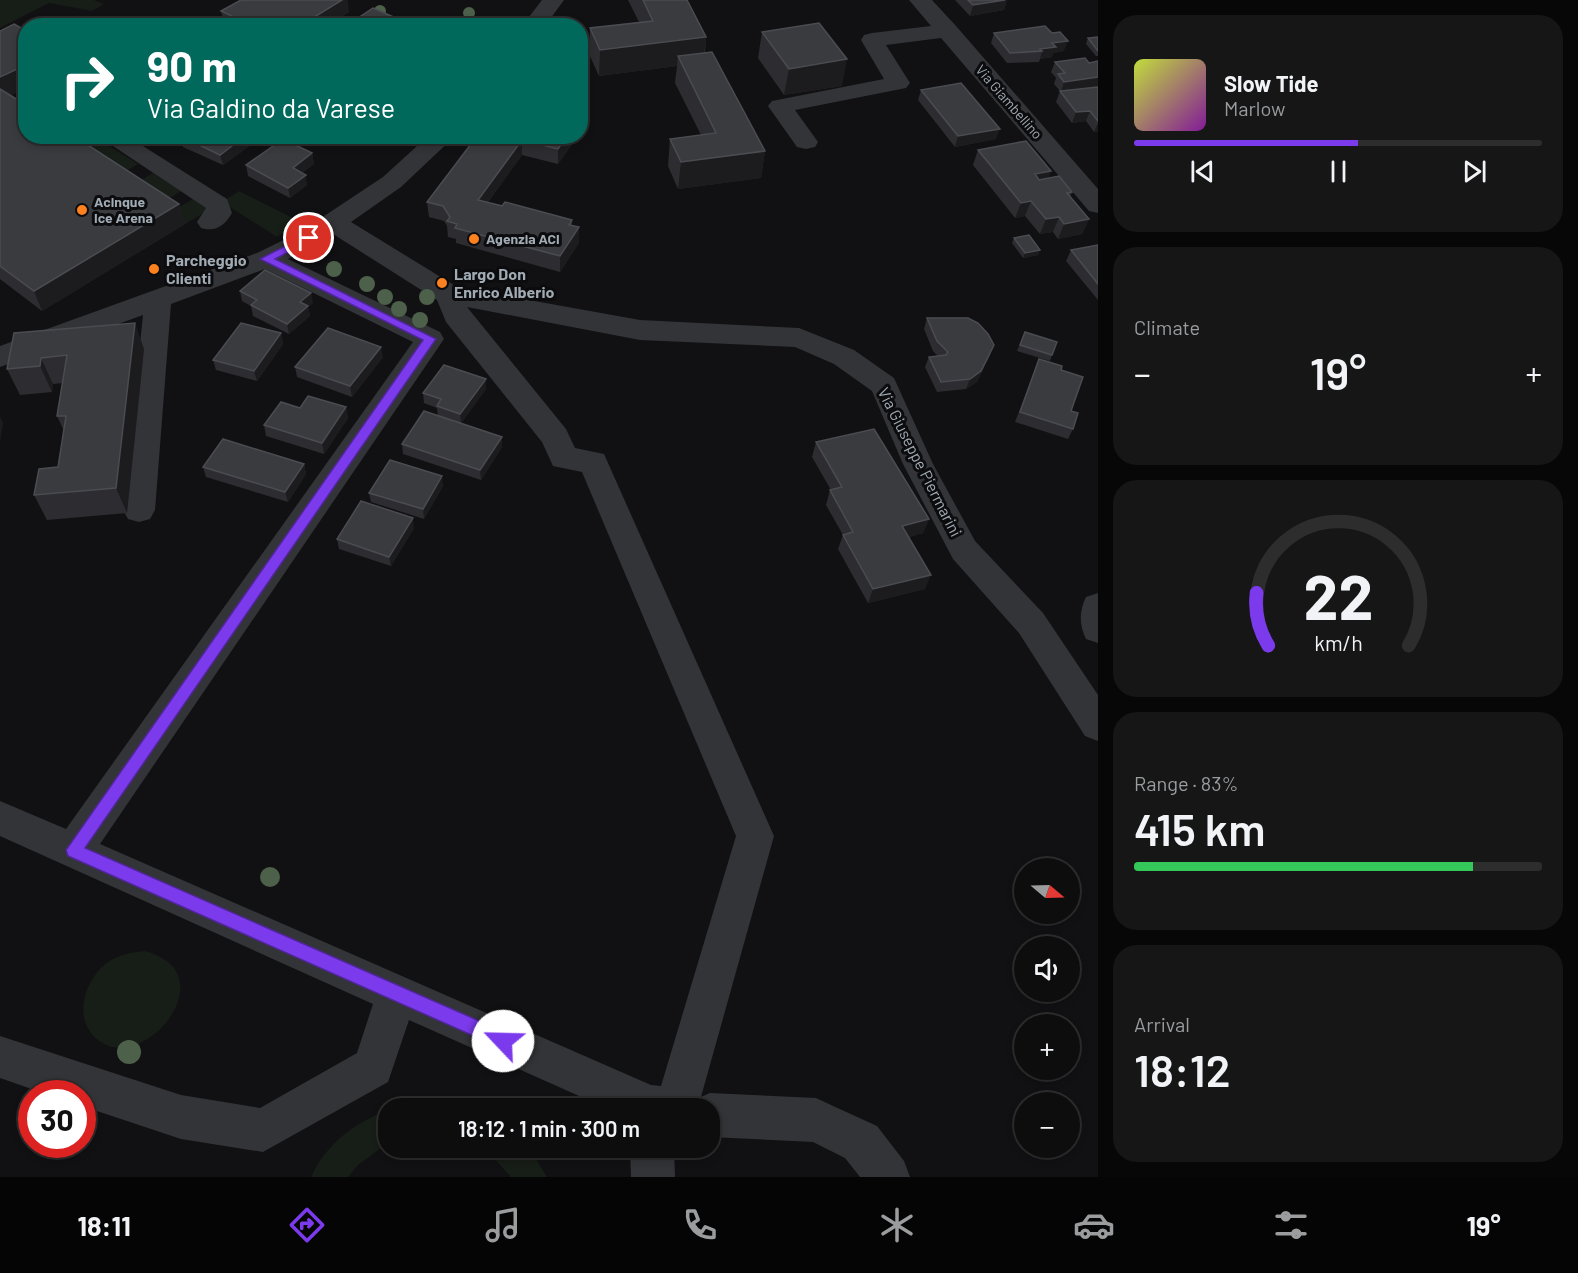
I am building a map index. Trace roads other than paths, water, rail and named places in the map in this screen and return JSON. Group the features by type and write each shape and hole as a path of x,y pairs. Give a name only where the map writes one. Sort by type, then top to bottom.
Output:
{"street":[{"path":"539,18 553,0"},
{"name":"Via Giambellino","path":"920,0 1098,205"},
{"path":"806,142 780,106 898,83 872,40 948,31"},
{"path":"123,144 218,205 219,213 210,222"},
{"path":"0,357 266,259 334,223 392,182 434,144"},
{"name":"Via Giuseppe Piermarini","path":"334,223 449,295 639,330 799,338 844,357 884,385 918,464 964,550 1031,623 1098,725"},
{"path":"74,850 430,339 266,259"},
{"path":"449,295 456,315 555,437 564,458 592,462 755,836 664,1098"},
{"path":"139,510 158,300"},
{"path":"1098,607 1098,629"},
{"path":"0,819 397,994 619,1098"},
{"path":"0,1057 181,1117 263,1130 373,1067 397,994"},
{"path":"720,1115 816,1120 861,1142 888,1177"},
{"path":"653,1177 655,1158"}],"place":[{"name":"Acinque Ice Arena","path":"82,210"},
{"name":"Agenzia ACI","path":"474,239"},
{"name":"Parcheggio Clienti","path":"154,269"},
{"name":"Largo Don Enrico Alberio","path":"442,283"}]}
